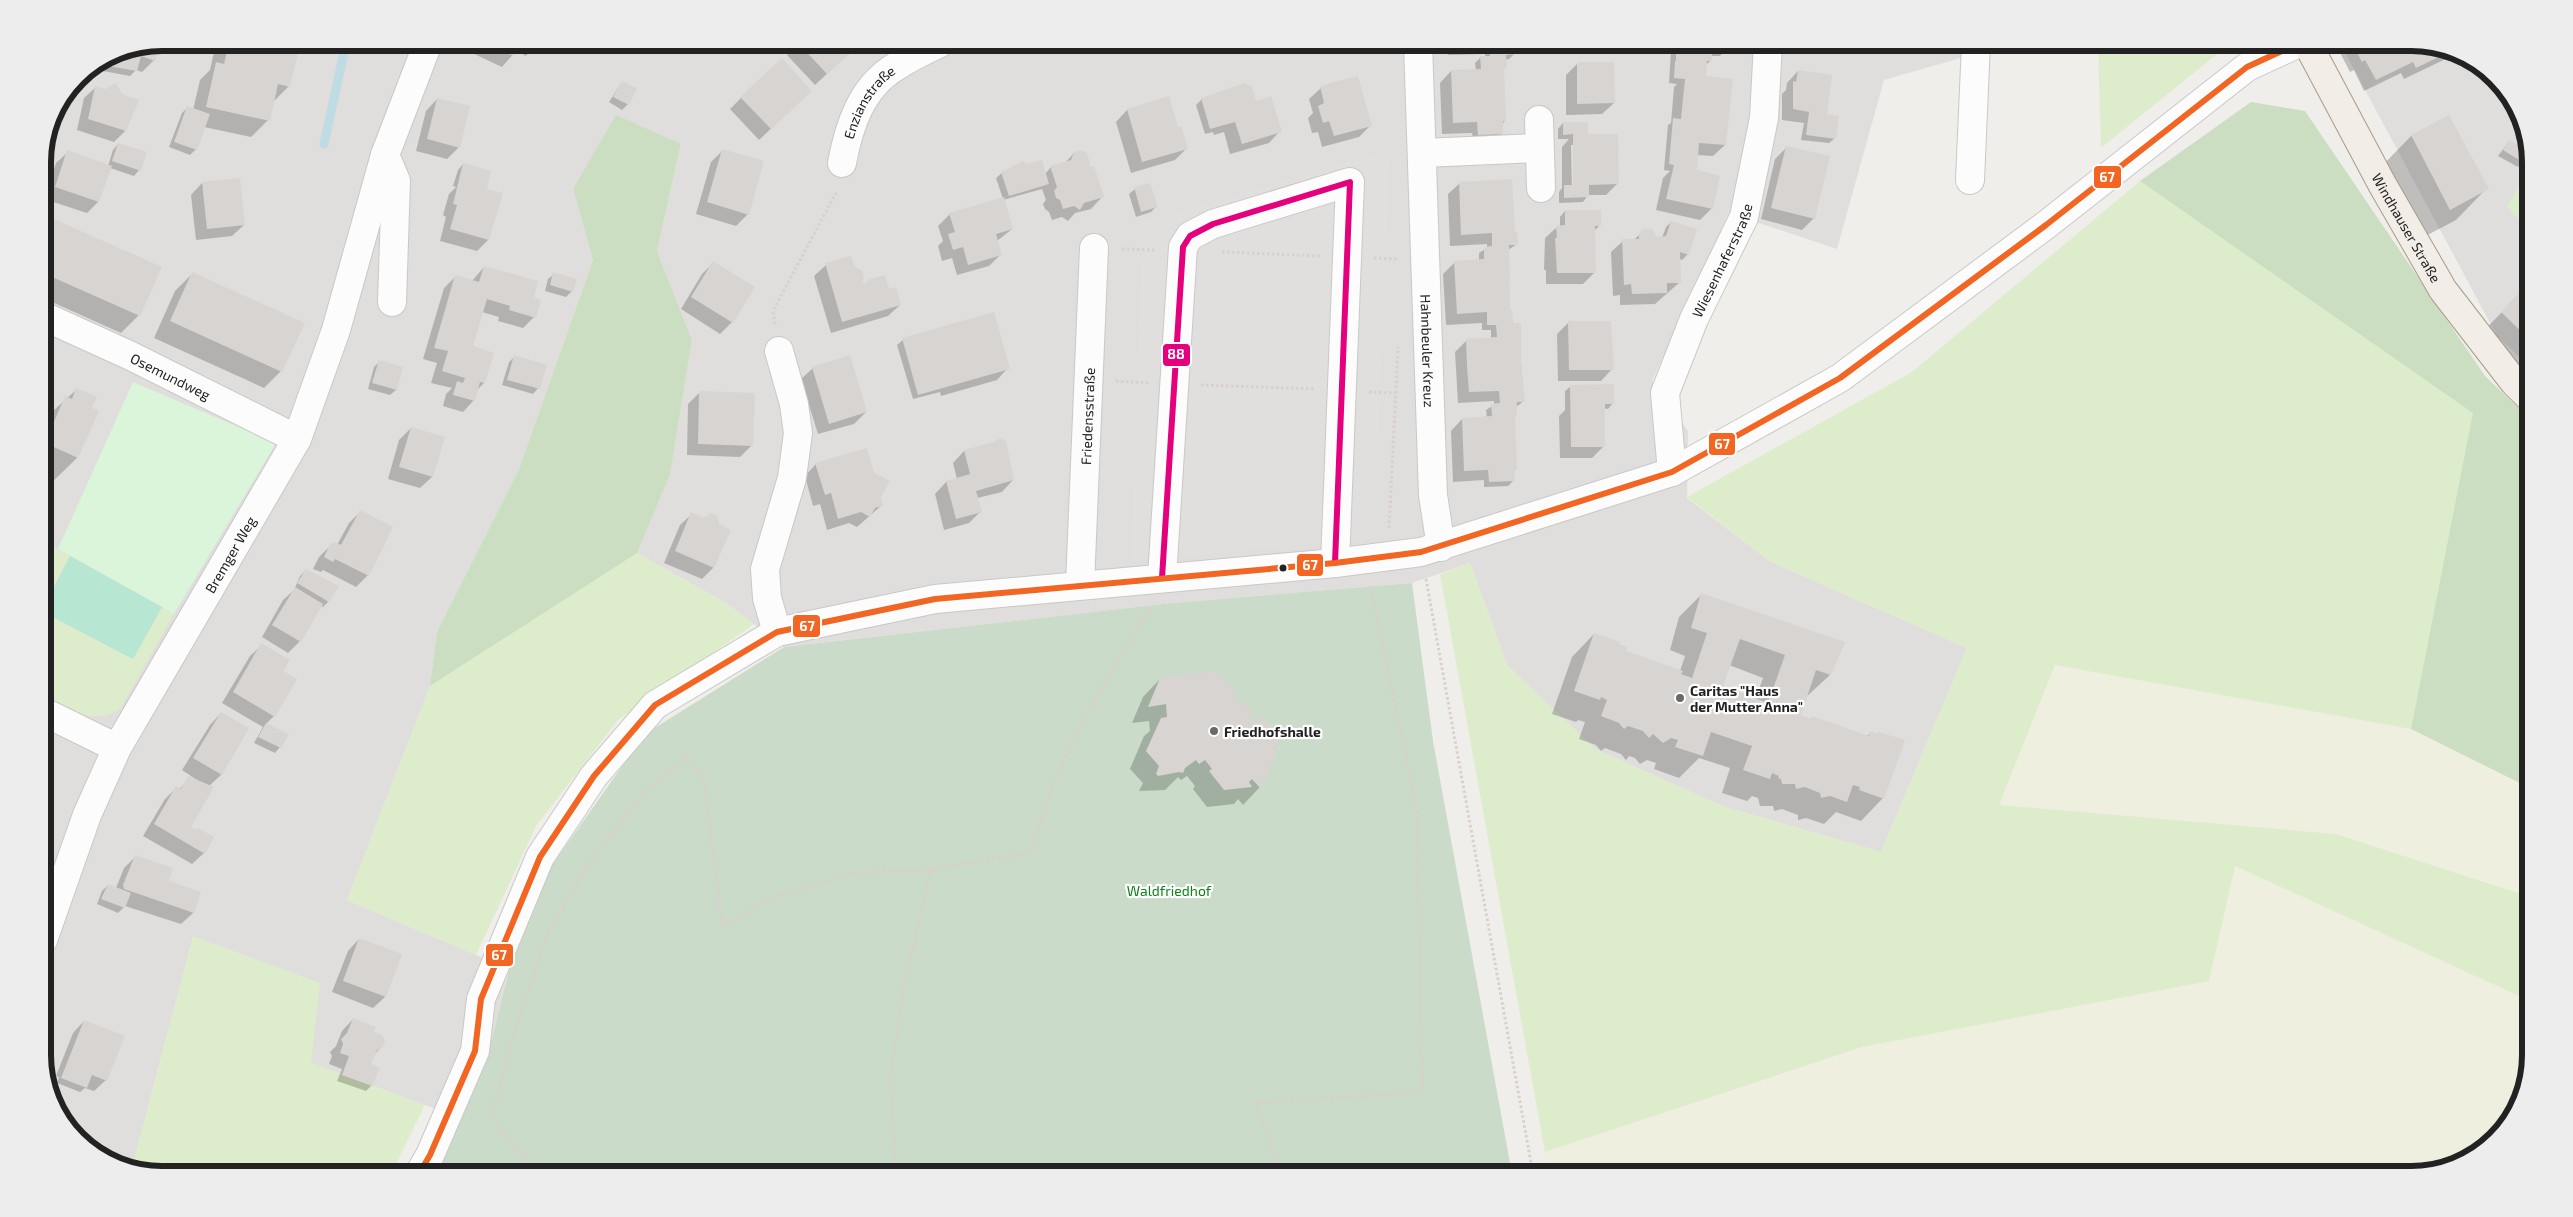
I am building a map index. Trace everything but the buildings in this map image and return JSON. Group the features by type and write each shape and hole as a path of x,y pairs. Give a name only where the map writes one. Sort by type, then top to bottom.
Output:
{"main road":[{"name":"Windhauser Straße","path":"2312,51 2382,184 2443,290 2522,390"}],"street":[{"name":"Bremger Weg","path":"51,917 87,815 117,748 297,439 336,330 385,155 425,51"},
{"name":"Enzianstraße","path":"841,172 848,130 864,97 893,68 924,51"},
{"name":"Hahnbeuler Kreuz","path":"1418,51 1434,495 1431,549"},
{"name":"Wiesenhaferstraße","path":"1672,472 1665,393 1694,319 1744,217 1764,118 1768,51"},
{"path":"1970,180 1976,51"},
{"path":"424,1166 430,1156 475,1050 481,999 540,857 594,776 656,705 776,632 935,599 1335,563 1431,549 1672,472 1840,378 2046,225 2247,67 2280,51"},
{"path":"1540,120 1541,188"},
{"path":"1423,153 1539,148"},
{"path":"385,155 396,182 392,302"},
{"path":"1162,578 1182,250 1190,236 1213,224 1350,182 1335,563"},
{"name":"Friedensstraße","path":"1080,585 1094,248"},
{"name":"Osemundweg","path":"51,320 131,356 297,439"},
{"path":"776,632 767,598 765,570 792,478 798,433 794,404 779,351"},
{"path":"51,715 117,748"}],"path":[{"path":"779,351 773,311 841,172"},
{"path":"1094,248 1398,259"},
{"path":"1398,268 1398,251 1426,251"},
{"path":"1277,1166 1256,1103 1422,1092 1417,811 1370,588 1379,557 1398,343"},
{"path":"1088,380 1395,393"},
{"path":"1431,549 1532,1166"},
{"path":"527,1166 526,1162 491,1117 521,1010 549,931 592,859 644,792 686,758 704,779 722,926 779,895 857,873 931,869 1030,853 1050,789 1079,726 1148,615 1162,578"},
{"path":"895,1166 890,1080 903,988 931,869"}],"shaded area":[{"path":"155,51 1985,51 1884,80 1837,249 1729,213 1652,381 1688,431 1687,498 1771,562 1967,648 1881,852 1725,807 1595,749 1507,665 1470,563 1412,583 1172,603 784,647 726,603 637,553 670,475 692,340 657,251 681,145 573,189 593,260 519,469 437,632 430,686 347,900 509,969 492,1039 460,1118 311,1063 193,937 134,1162 107,1151 79,1128 63,1104 57,1090 51,1062 51,155 55,134 70,101 79,89 95,74 113,63 141,53"},
{"path":"2344,51 2418,51 2439,55 2466,66 2478,74 2499,95 2507,107 2516,127 2522,155 2522,359 2497,336"},
{"path":"1390,150 1374,538 1131,561 1143,222"}],"green space":[{"path":"2098,51 2221,51 2101,148"},
{"path":"2251,102 2305,111 2485,376 2522,411 2522,784 2411,729 2473,413 2140,181"},
{"path":"616,115 681,144 657,251 692,340 670,475 637,553 430,686 437,632 519,469 593,260 573,189"},
{"path":"2522,180 2522,223 2507,207"},
{"path":"2140,181 2474,413 2411,729 2055,665 1999,805 2336,834 2522,894 2522,997 2235,866 2209,981 1862,1047 1545,1152 1440,574 1470,563 1507,665 1595,749 1725,807 1881,852 1967,648 1771,562 1687,497 1912,372"},
{"path":"133,382 276,443 174,614 58,549"},
{"path":"51,545 70,556 51,593"},
{"path":"637,553 726,603 754,624 618,720 536,826 476,955 347,900 430,686"},
{"path":"70,556 162,607 133,659 51,616 51,593"},
{"name":"Waldfriedhof","path":"1412,583 1433,741 1511,1166 440,1166 492,1039 526,902 645,734 784,647 1172,603"},
{"path":"162,607 174,614 120,709 111,714 92,716 72,713 51,706 51,616 133,659"},
{"path":"2055,665 2411,729 2522,784 2522,894 2336,834 1999,805"},
{"path":"2235,866 2522,997 2521,1069 2518,1083 2507,1110 2494,1128 2472,1147 2453,1157 2425,1165 1548,1166 1545,1152 1862,1047"},
{"path":"193,936 320,983 311,1063 425,1105 395,1166 155,1166 134,1162"}],"waterway":[{"path":"324,144 344,51"}],"transit line":[{"name":"67","path":"424,1166 475,1051 481,999 540,857 594,776 655,705 777,632 935,599 1335,563 1421,552 1672,472 1840,378 2046,225 2247,67 2282,51"},
{"name":"88","path":"1162,578 1183,247 1190,236 1213,224 1350,182 1335,563"}],"place":[{"name":"Caritas \"Haus der Mutter Anna\"","path":"1680,698"},
{"name":"Friedhofshalle","path":"1214,731"}]}
